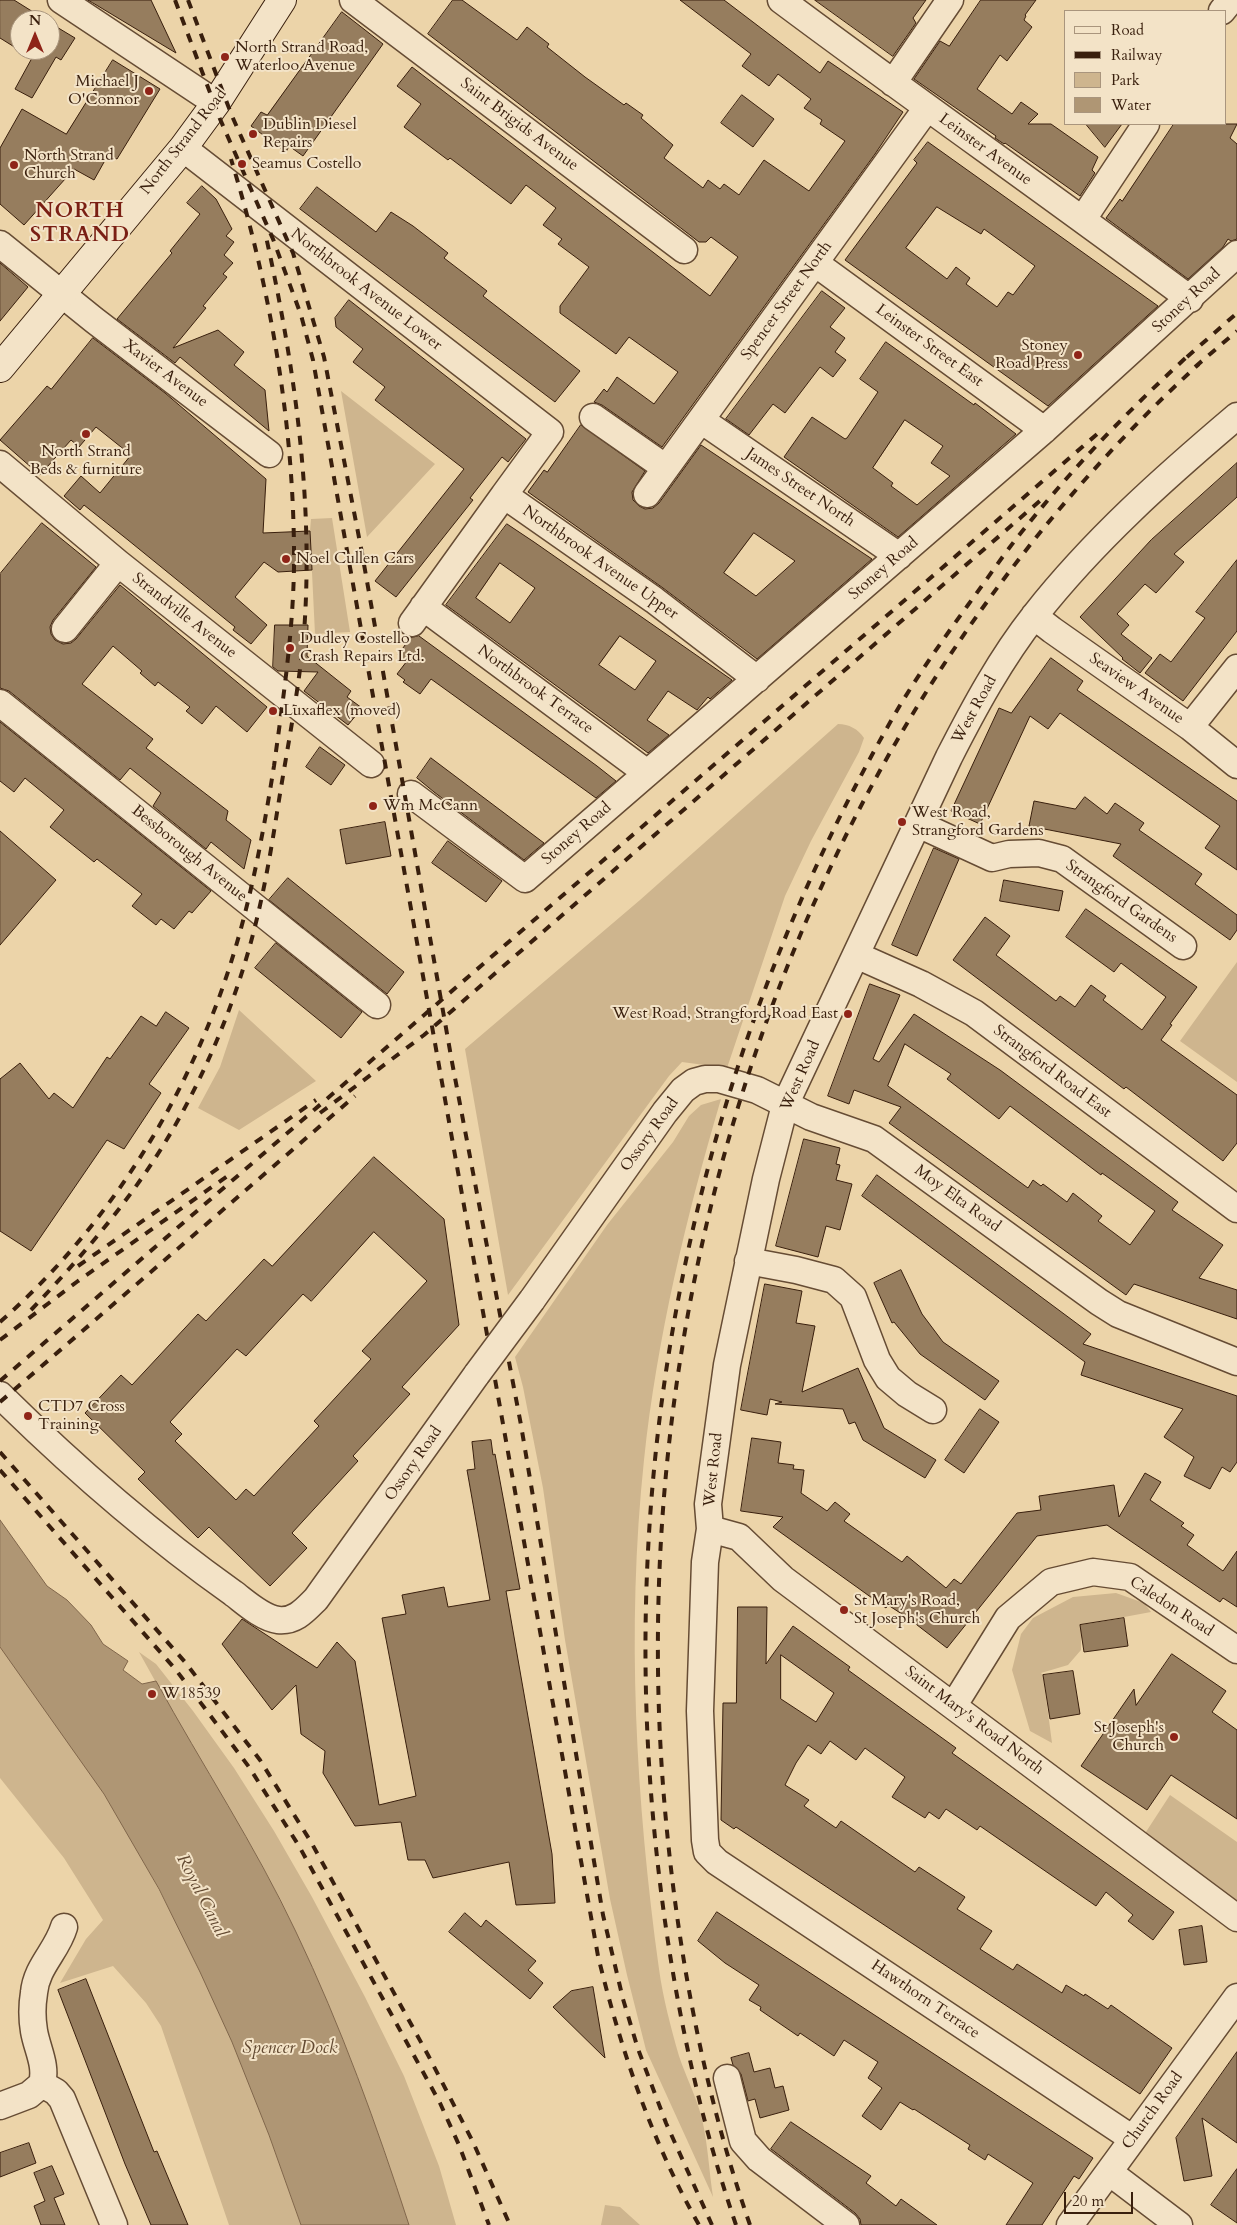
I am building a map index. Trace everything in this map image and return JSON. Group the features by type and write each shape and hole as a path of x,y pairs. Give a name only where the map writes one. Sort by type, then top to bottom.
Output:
{"main road":[{"name":"North Strand Road","path":"0,368 183,148 216,102 282,0"}],"street":[{"path":"60,0 216,102"},
{"name":"Saint Brigids Avenue","path":"354,0 684,250"},
{"name":"Leinster Avenue","path":"780,0 1010,169 1084,219 1190,299"},
{"path":"893,83 950,0"},
{"path":"1223,10 1231,0"},
{"name":"Spencer Street North","path":"647,494 927,108"},
{"path":"1084,219 1145,125"},
{"name":"Northbrook Avenue Lower","path":"183,148 550,432 504,495"},
{"name":"Xavier Avenue","path":"0,244 269,454"},
{"name":"Stoney Road","path":"411,794 525,879 1044,430 1190,299 1237,254"},
{"name":"Leinster Street East","path":"814,263 1044,430"},
{"name":"West Road","path":"717,1862 707,1852 705,1840 700,1712 705,1562 710,1529 708,1504 727,1365 748,1261 785,1105 969,718 1003,659 1034,616 1097,544 1162,479 1237,416"},
{"path":"593,417 666,468"},
{"name":"James Street North","path":"700,420 899,556"},
{"name":"Strandville Avenue","path":"0,464 118,563 371,764"},
{"name":"Northbrook Terrace","path":"504,495 417,615 647,773"},
{"name":"Northbrook Avenue Upper","path":"504,495 654,600 757,679"},
{"path":"65,629 118,563"},
{"name":"Seaview Avenue","path":"1034,616 1190,727 1237,765"},
{"path":"1190,727 1237,668"},
{"name":"Bessborough Avenue","path":"0,703 377,1005"},
{"name":"Strangford Gardens","path":"918,824 992,858 1009,854 1039,853 1062,859 1183,946"},
{"name":"Strangford Road East","path":"856,955 921,984 974,1013 1237,1209"},
{"name":"Ossory Road","path":"0,1395 38,1431 188,1561 262,1613 276,1620 290,1620 300,1615 316,1599 665,1112 684,1090 694,1082 705,1079 719,1080 756,1090 785,1105"},
{"name":"Moy Elta Road","path":"785,1105 811,1117 874,1139 1118,1314 1237,1362"},
{"path":"748,1261 796,1270 834,1280 853,1297 877,1360 888,1378 907,1394 933,1410"},
{"name":"Saint Mary's Road North","path":"710,1529 738,1537 783,1579 1237,1918"},
{"name":"Caledon Road","path":"954,1705 1008,1618 1051,1582 1093,1572 1130,1577 1237,1650"},
{"name":"Hawthorn Terrace","path":"717,1862 1133,2139"},
{"path":"0,2106 29,2095 42,2084 43,2066 34,2031 34,1990 37,1976 60,1941 64,1927"},
{"name":"Church Road","path":"1070,2225 1237,1997"},
{"path":"727,2078 743,2141 759,2159 846,2225"},
{"path":"42,2084 56,2092 62,2099 114,2225"},
{"path":"1109,2172 1179,2225"}],"green space":[{"path":"341,391 435,464 367,537"},
{"path":"332,518 350,632 315,634 311,519"},
{"path":"838,724 853,728 864,738 859,752 811,841 785,896 727,1068 682,1062 669,1076 508,1295 465,1049 640,900"},
{"path":"1237,962 1237,1082 1180,1041"},
{"path":"239,1010 316,1081 239,1130 198,1108 220,1067"},
{"path":"721,1099 696,1188 674,1278 657,1369 644,1460 639,1524 635,1651 639,1779 644,1842 659,1969 667,2013 679,2056 702,2119 713,2197 646,2050 627,1975 610,1899 565,1640 543,1488 523,1387 515,1357 607,1225 673,1142 689,1116 701,1105"},
{"path":"1116,1593 1144,1603 1151,1612 1081,1625 1081,1650 1068,1665 1041,1673 1043,1675 1052,1743 1030,1731 1012,1670 1021,1634 1033,1618 1073,1597"},
{"path":"0,1647 81,1758 123,1825 173,1916 242,2064 301,2225 229,2225 161,2026 146,2003 113,1966 60,1983 86,1939 103,1920 64,1858 0,1778"},
{"path":"139,1652 156,1664 234,1768 274,1831 312,1897 404,2076 439,2166 456,2225 409,2225 357,2077 328,2004 296,1932 260,1861"},
{"path":"1170,1795 1237,1842 1237,1903 1144,1835"},
{"path":"605,2205 620,2207 640,2225 601,2225"}],"water":[{"path":"0,1520 47,1586 67,1600 91,1625 103,1644 128,1661 123,1670 142,1684 156,1681 246,1836 296,1932 328,2004 357,2077 409,2225 301,2225 269,2135 232,2042 159,1889 104,1794 0,1647"}],"building":[{"path":"0,0 14,0 30,10 10,10 10,44 0,38"},
{"path":"88,0 151,0 176,53 93,3"},
{"path":"453,0 462,0 517,40 527,27 549,44 547,47 585,77 624,105 626,103 643,115 641,118 673,145 664,158 703,188 708,180 720,189 724,184 739,195 764,160 809,191 845,141 820,124 822,120 804,108 811,99 778,74 769,86 742,66 751,54 680,0 724,0 820,73 828,61 903,112 875,154 662,447 602,405 594,402 604,389 607,392 617,377 654,404 678,372 629,337 616,354 560,313 560,306 589,267 558,244 562,239 543,225 556,208 526,185 511,204 450,158 448,160 404,127 421,104 397,86 412,67 710,296 738,257 711,237 706,242 699,242 428,34"},
{"path":"815,0 926,0 913,18 916,23 893,56"},
{"path":"981,0 1036,0 1025,15 1024,20 1032,27 1007,61 1000,55 977,89 1012,114 1021,102 1038,114 1028,124 1051,124 1098,157 1092,170 1095,173 1080,196 1005,143 995,138 996,136 914,79 940,41 949,46"},
{"path":"342,12 383,44 303,156 289,146 286,152 251,126 261,112 267,115"},
{"path":"60,29 75,38 60,59"},
{"path":"31,60 54,60 32,98 15,89"},
{"path":"113,60 160,89 117,159 108,155 94,180 74,169 24,225 0,204 0,148 22,109 66,134"},
{"path":"742,95 774,119 753,147 721,123"},
{"path":"1237,124 1230,138 1237,144 1237,239 1231,241 1228,239 1223,247 1188,279 1106,218 1120,199 1122,201 1173,125"},
{"path":"1087,125 1121,125 1105,147"},
{"path":"928,142 1158,306 1048,406 845,260 917,163 914,160","holes":["937,207 981,234 984,229 1035,266 1013,295 1008,292 997,307 966,284 970,278 956,267 947,279 906,248"]},
{"path":"202,186 216,199 232,229 226,236 234,242 224,255 233,263 223,274 227,277 203,306 206,308 173,348 218,330 244,352 234,365 265,390 269,431 180,357 175,363 117,319 172,253 170,251 200,214 187,203"},
{"path":"317,187 376,232 391,212 413,226 448,253 444,258 487,291 483,296 580,371 555,402 300,209"},
{"path":"0,263 28,287 0,321"},
{"path":"822,291 845,308 830,327 845,338 835,352 846,360 833,377 820,367 785,413 773,404 749,435 726,419"},
{"path":"349,300 526,439 508,462 502,457 470,498 473,500 396,597 375,581 464,469 375,400 385,387 353,362 363,349 336,327 335,318"},
{"path":"93,338 165,393 266,479 263,533 310,531 312,570 278,572 264,562 235,597 267,625 251,644 233,630 235,627 84,505 80,510 64,496 81,476 100,493 131,455 96,427 79,447 71,440 40,475 0,440 47,386 51,389"},
{"path":"886,342 974,405 975,403 1016,434 898,537 784,457 812,417 845,439 847,438 878,392 860,379","holes":["905,420 943,446 931,463 950,476 917,505 891,486 893,483 873,468"]},
{"path":"581,425 645,471 632,492 633,500 645,509 653,508 659,503 701,445 872,559 757,659 663,588 528,492 544,470 547,472","holes":["754,533 795,561 756,596 724,573"]},
{"path":"1237,463 1237,497 1174,554 1184,562 1156,593 1145,584 1117,614 1129,625 1121,634 1152,658 1140,673 1122,659 1080,617 1151,540"},
{"path":"42,523 96,567 53,620 50,627 51,634 55,640 63,644 71,643 76,639 120,585 267,707 247,732 216,706 202,724 186,711 190,707 158,682 155,686 140,673 142,671 113,646 82,684 153,739 146,748 228,811 226,820 251,840 244,869 211,842 206,849 153,806 161,793 130,768 120,780 9,691 0,688 0,574"},
{"path":"507,524 732,680 710,699 708,697 697,710 668,691 647,720 669,735 648,753 446,605","holes":["500,563 535,588 510,623 476,598","620,636 656,661 635,690 599,665"]},
{"path":"1237,560 1237,631 1183,701 1145,673 1160,654 1171,662 1205,618 1196,612"},
{"path":"275,625 308,625 307,656 351,691 347,697 362,708 348,725 304,691 318,672 278,671 273,667"},
{"path":"419,636 616,781 596,798 431,679 420,694 403,682 405,680 397,674 407,661 398,655 410,638"},
{"path":"1051,658 1083,681 1077,690 1237,801 1237,870 1205,848 1220,826 1060,713 1048,729 1030,716 980,824 951,811 999,708 1011,713"},
{"path":"0,722 211,891 192,913 189,911 174,929 161,919 156,925 132,906 142,894 97,859 94,862 50,827 64,810 25,778 14,792 0,781"},
{"path":"320,747 345,765 331,785 306,767"},
{"path":"431,758 544,843 524,860 417,778"},
{"path":"1085,797 1107,814 1115,803 1144,823 1139,830 1202,874 1195,884 1237,915 1237,930 1230,940 1113,856 1121,844 1029,826 1034,801 1075,809"},
{"path":"385,822 391,856 346,864 340,830"},
{"path":"0,831 56,880 0,945"},
{"path":"448,841 502,881 486,902 432,863"},
{"path":"934,848 959,859 917,956 892,945"},
{"path":"288,878 404,972 387,994 269,900"},
{"path":"1004,880 1063,891 1059,911 1000,901"},
{"path":"1086,909 1197,987 1170,1024 1172,1025 1161,1040 1237,1095 1237,1143 1223,1161 953,960 985,917 1010,936 996,955 1056,1001 1060,996 1075,1007 1091,985 1106,996 1103,1000 1142,1030 1166,997 1121,963 1114,972 1066,937"},
{"path":"276,943 362,1012 341,1038 255,968"},
{"path":"870,984 900,995 873,1059 879,1062 914,1014 1000,1070 1178,1202 1172,1210 1223,1245 1199,1278 1237,1290 1237,1319 1134,1284 1126,1295 889,1123 901,1107 854,1090 849,1104 828,1096","holes":["905,1044 951,1074 947,1079 999,1119 1010,1106 1101,1175 1102,1173 1155,1211 1130,1245 1098,1221 1102,1216 1073,1193 1067,1202 1043,1184 1041,1186 1033,1180 1028,1188 888,1086"]},
{"path":"166,1012 189,1028 149,1084 161,1093 124,1149 107,1140 31,1251 0,1231 0,1079 20,1063 49,1099 54,1093 73,1108 107,1057 110,1059 141,1016 156,1026"},
{"path":"804,1139 840,1148 836,1164 840,1165 836,1180 852,1184 840,1230 826,1226 818,1257 776,1246"},
{"path":"374,1157 444,1219 459,1325 402,1387 410,1394 353,1456 358,1461 292,1533 307,1548 270,1586 209,1527 198,1538 138,1479 145,1472 85,1413 121,1375 132,1385 198,1314 206,1321 264,1259 272,1266","holes":["374,1232 427,1281 362,1351 371,1359 314,1421 319,1426 254,1496 246,1489 236,1500 175,1441 182,1434 170,1422 237,1349 246,1356 303,1294 311,1301"]},
{"path":"877,1175 1091,1334 1083,1344 1237,1396 1237,1462 1230,1472 1222,1467 1210,1489 1184,1476 1194,1457 1164,1437 1183,1409 1081,1375 1085,1362 862,1196"},
{"path":"901,1270 922,1314 943,1342 999,1381 985,1400 920,1354 894,1322 892,1323 874,1283"},
{"path":"765,1284 802,1291 796,1323 815,1326 802,1392 858,1368 884,1428 936,1460 925,1478 863,1440 855,1422 849,1424 843,1409 775,1404 782,1402 770,1399 767,1415 741,1410"},
{"path":"980,1409 999,1422 964,1473 945,1460"},
{"path":"752,1438 781,1442 778,1463 794,1465 793,1469 804,1470 801,1493 827,1511 835,1502 850,1514 844,1521 902,1562 907,1556 946,1588 954,1579 961,1584 1017,1513 1041,1510 1039,1496 1114,1485 1119,1517 1145,1473 1161,1482 1150,1500 1184,1523 1181,1526 1194,1535 1187,1545 1223,1571 1237,1551 1237,1607 1223,1598 1220,1602 1107,1525 1037,1536 947,1648 908,1618 888,1605 886,1608 773,1527 783,1517 741,1511"},
{"path":"491,1440 520,1589 506,1591 552,1854 555,1903 516,1905 509,1862 433,1878 425,1860 408,1860 401,1822 355,1826 323,1773 325,1751 301,1734 296,1685 272,1710 222,1644 242,1619 317,1668 337,1642 355,1661 379,1805 416,1796 382,1618 406,1614 402,1595 444,1587 448,1607 490,1600 467,1470 475,1469 472,1442"},
{"path":"738,1607 767,1607 766,1664 793,1626 850,1667 848,1670 956,1748 952,1753 1174,1912 1153,1940 1128,1921 1133,1915 1106,1892 1096,1906 980,1826 977,1830 946,1809 939,1819 929,1812 925,1818 892,1797 905,1777 865,1748 856,1760 830,1741 821,1754 808,1745 785,1785 809,1800 804,1806 836,1828 841,1821 915,1872 919,1867 965,1897 957,1909 992,1931 980,1949 1013,1970 1017,1964 1062,1993 1066,1985 1084,1996 1085,1994 1108,2009 1111,2005 1172,2048 1140,2094 736,1827 734,1829 721,1820 723,1703 736,1703","holes":["781,1655 834,1693 816,1722 781,1699"]},
{"path":"1124,1618 1128,1646 1084,1652 1080,1625"},
{"name":"St Joseph's Church","path":"1172,1654 1226,1691 1212,1712 1237,1730 1237,1819 1171,1775 1147,1810 1081,1766 1134,1689 1136,1705"},
{"path":"1073,1671 1080,1714 1050,1719 1043,1675"},
{"path":"717,1912 1093,2158 1079,2179 1074,2176 1042,2225 1006,2225 1033,2183 988,2154 985,2160 968,2149 970,2145 914,2109 900,2102 881,2130 862,2116 882,2088 868,2078 878,2062 844,2040 834,2056 800,2033 798,2036 760,2010 761,2007 749,2000 759,1985 725,1963 698,1941"},
{"path":"465,1913 481,1927 486,1920 536,1961 528,1970 543,1983 530,1999 449,1932"},
{"path":"1202,1926 1207,1962 1184,1965 1179,1930"},
{"path":"86,1979 154,2152 157,2151 188,2225 151,2225 125,2164 58,1990"},
{"path":"593,1987 605,2058 553,2007 571,1991"},
{"path":"1237,2052 1237,2143 1202,2118 1212,2176 1184,2181 1176,2138"},
{"path":"749,2053 754,2072 770,2068 775,2088 783,2086 789,2110 760,2118 755,2099 748,2101 741,2074 733,2065 731,2058"},
{"path":"791,2122 871,2176 866,2183 896,2206 901,2199 937,2225 861,2225 860,2219 855,2213 771,2149"},
{"path":"29,2143 36,2163 0,2177 0,2153"},
{"path":"52,2166 64,2194 54,2198 65,2225 41,2225 34,2206 45,2201 34,2173"},
{"path":"1237,2169 1237,2223 1211,2205"}],"railway":[{"path":"175,0 220,119 273,239 301,315 313,360 598,1956 627,2060 639,2094 666,2160 699,2225"},
{"path":"188,0 232,116 293,253 324,357 362,553 452,1062 521,1425 603,1915 623,1999 638,2049 666,2123 712,2225"},
{"path":"0,1322 42,1282 81,1239 116,1193 148,1145 177,1094 202,1041 223,987 240,932 259,850 274,766 290,642 294,567 293,515 290,463 278,360 258,259 231,159"},
{"path":"31,1310 94,1240 132,1192 182,1113 206,1065 227,1016 252,940 261,900 299,675 304,633 306,582 304,481 299,431 285,331 265,232"},
{"path":"1187,357 1237,313"},
{"path":"1195,367 1237,331"},
{"path":"736,2225 705,2123 681,2018 664,1912 652,1805 646,1662 650,1519 665,1377 691,1237 728,1099 774,964 832,834 899,707 959,617 1013,543 1048,500 1107,435 1191,353"},
{"path":"750,2225 718,2120 694,2014 676,1906 664,1798 658,1600 674,1403 710,1208 768,1018 845,837 943,666 1061,507 1199,364"},
{"path":"0,1381 1103,429"},
{"path":"320,1113 424,1035 1042,499"},
{"path":"0,1402 355,1096"},
{"path":"78,1266 316,1100"},
{"path":"0,1340 78,1281 229,1175"},
{"path":"0,1452 185,1662 260,1760 311,1842 428,2055 473,2142 510,2225"},
{"path":"0,1470 176,1670 249,1767 299,1846 440,2103 459,2145 489,2225"}],"place":[{"name":"North Strand Road, Waterloo Avenue","path":"225,57"},
{"name":"Michael J O'Connor","path":"149,91"},
{"name":"Dublin Diesel Repairs","path":"253,134"},
{"name":"Seamus Costello","path":"242,164"},
{"name":"North Strand Church","path":"14,165"},
{"name":"Stoney Road Press","path":"1078,355"},
{"name":"North Strand Beds & furniture","path":"86,434"},
{"name":"Noel Cullen Cars","path":"286,559"},
{"name":"Dudley Costello Crash Repairs Ltd.","path":"290,648"},
{"name":"Luxaflex (moved)","path":"273,711"},
{"name":"Wm McCann","path":"373,806"},
{"name":"West Road, Strangford Gardens","path":"902,822"},
{"name":"West Road, Strangford Road East","path":"848,1014"},
{"name":"CTD7 Cross Training","path":"28,1416"},
{"name":"St Mary's Road, St Joseph's Church","path":"844,1610"},
{"name":"W18539","path":"152,1694"},
{"name":"St Joseph's Church","path":"1174,1737"}],"district":[{"name":"NORTH STRAND","path":"80,224"}],"water label":[{"name":"Royal Canal","path":"201,1896"},
{"name":"Spencer Dock","path":"290,2049"}]}
